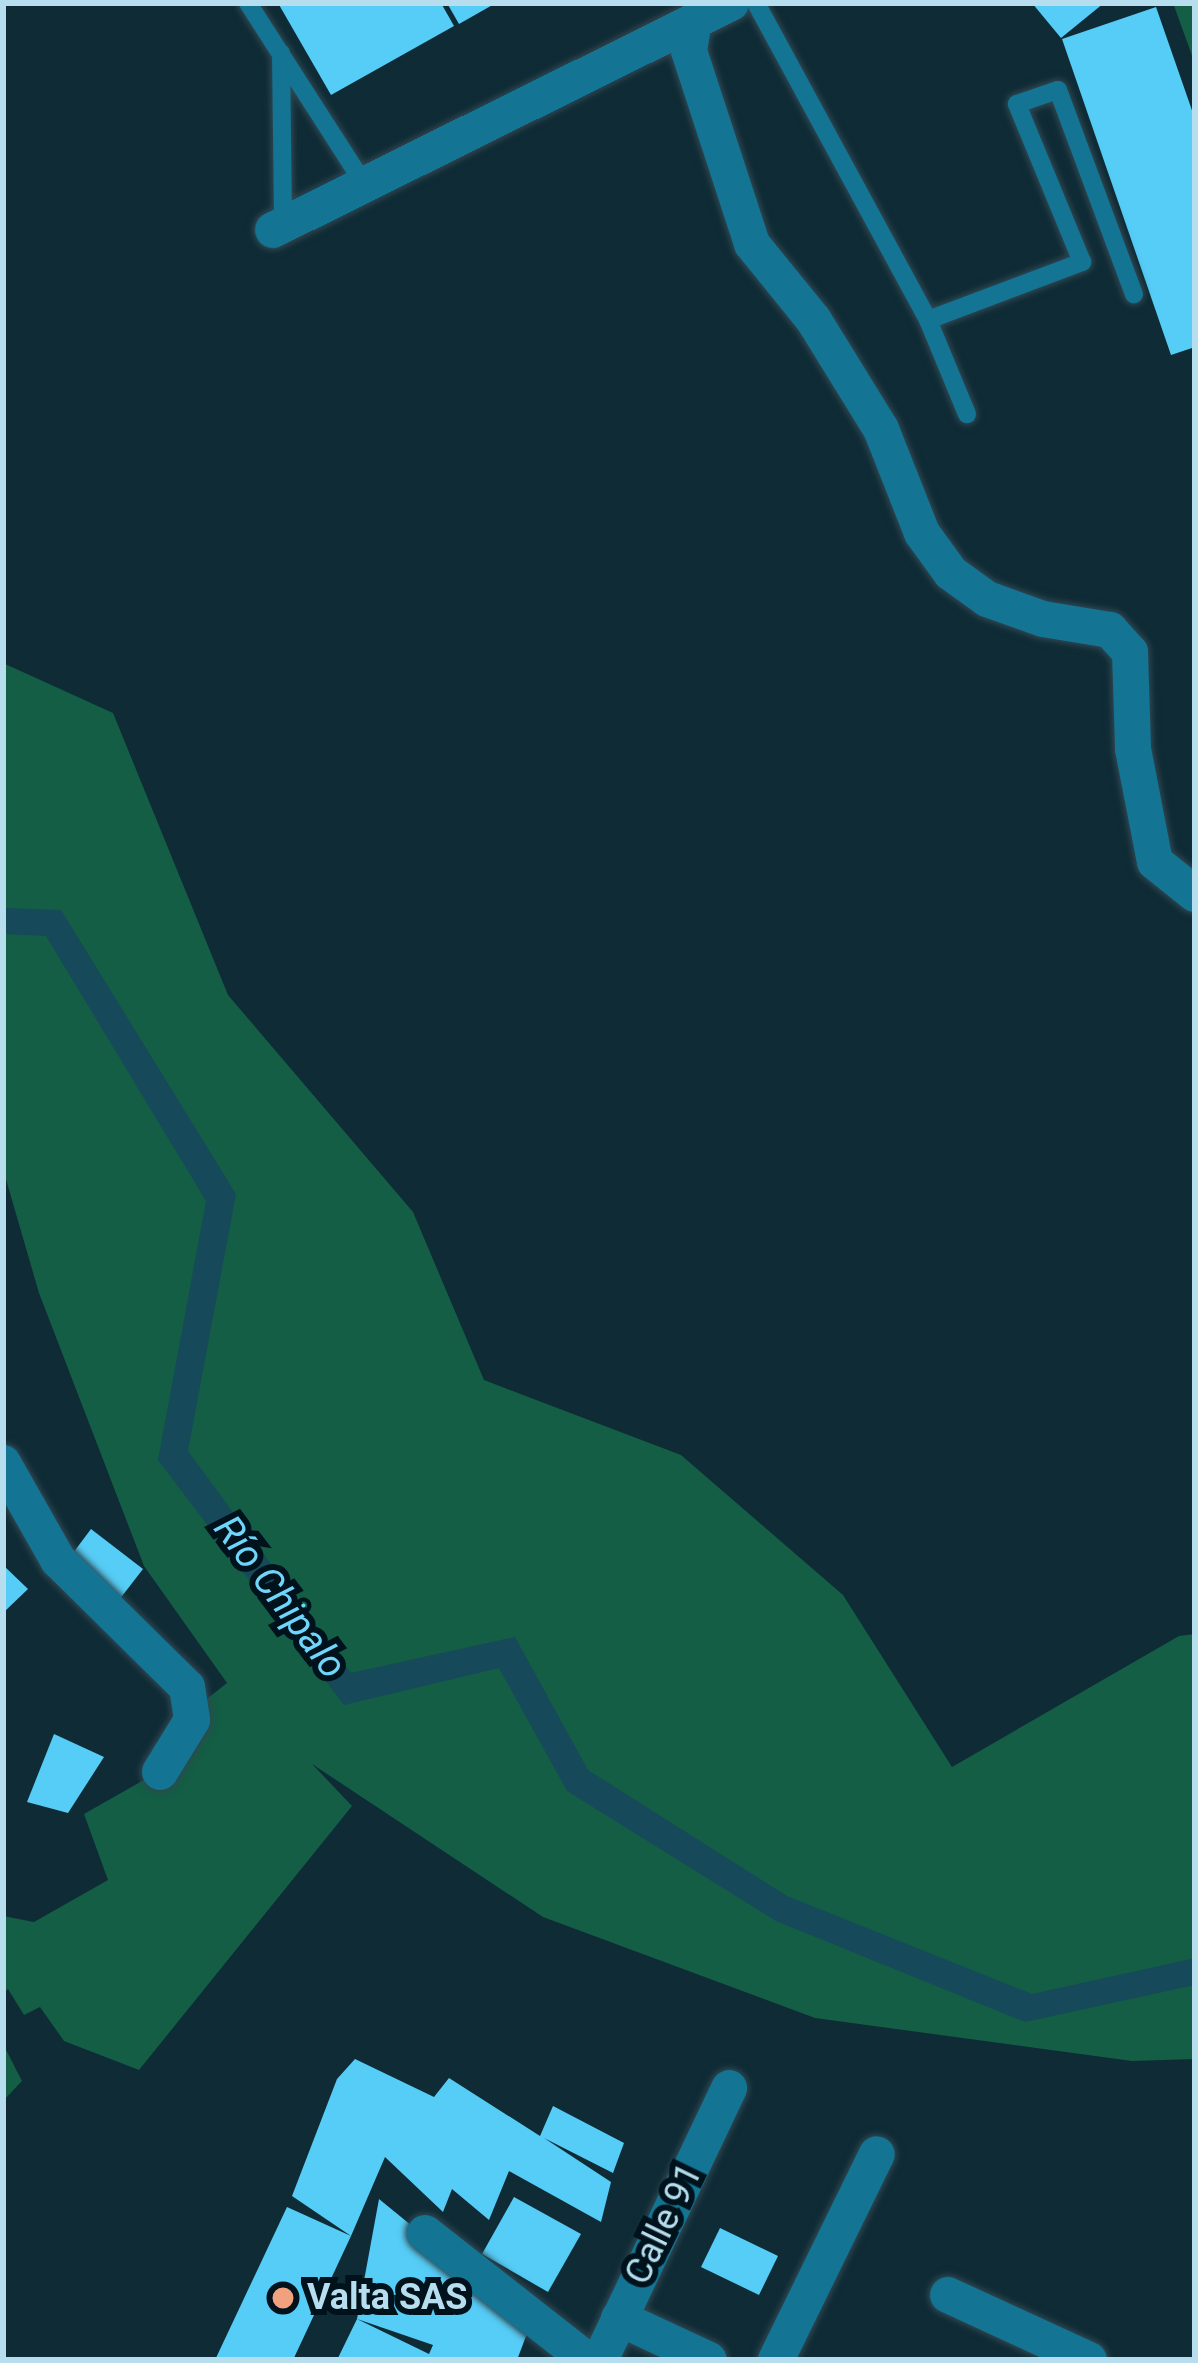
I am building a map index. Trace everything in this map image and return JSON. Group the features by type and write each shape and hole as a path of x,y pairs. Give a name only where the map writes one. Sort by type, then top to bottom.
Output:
{"street":[{"path":"278,228 693,26 731,3"},
{"path":"693,26 689,51 752,244 813,319 880,429 922,533 951,573 987,599 1043,619 1110,630 1130,652 1133,749 1155,862 1195,894"},
{"path":"3,1463 58,1559 187,1687 192,1720 160,1772"},
{"name":"Calle 91","path":"600,2360 729,2088"},
{"path":"776,2360 877,2154"},
{"path":"425,2233 587,2360"},
{"path":"948,2295 1089,2360"},
{"path":"619,2318 709,2360"}],"lane":[{"path":"248,3 365,185"},
{"path":"756,3 928,320 967,414"},
{"path":"278,228 281,52"},
{"path":"928,320 1082,262 1017,104 1058,90 1134,294"}],"green space":[{"path":"1173,3 1195,3 1195,64"},
{"path":"3,663 113,713 228,995 413,1212 484,1380 681,1455 843,1595 952,1767 1179,1636 1195,1634 1195,2059 1132,2061 815,2018 543,1917 312,1764 352,1806 139,2070 64,2041 40,2007 24,2015 8,1989 3,1993 3,1916 34,1922 108,1880 84,1814 149,1777 185,1716 227,1683 144,1566 39,1293 3,1169"},
{"path":"3,2044 22,2081 3,2101"}],"water":[{"name":"Río Chipalo","path":"3,908 61,910 236,1194 188,1451 351,1673 515,1637 588,1770 787,1896 1032,1994 1195,1958 1195,1985 1025,2022 776,1921 567,1791 499,1668 344,1705 158,1460 206,1201 46,936 3,934"}],"building":[{"path":"278,3 441,3 454,26 331,95"},
{"path":"447,3 496,3 459,24"},
{"path":"1032,3 1104,3 1061,38"},
{"path":"1156,7 1195,119 1195,347 1171,355 1062,39"},
{"path":"91,1529 143,1569 119,1600 67,1561"},
{"path":"3,1565 28,1589 3,1613"},
{"path":"54,1734 104,1757 68,1813 27,1802"},
{"path":"355,2059 434,2097 449,2078 540,2136 553,2106 624,2143 613,2173 544,2138 611,2182 601,2222 509,2171 489,2220 452,2189 443,2212 385,2157 351,2236 292,2196 337,2079"},
{"path":"514,2197 581,2234 548,2292 482,2254"},
{"path":"379,2199 531,2323 517,2360 337,2360 357,2319","holes":["357,2319 433,2345 429,2354"]},
{"name":"Valta SAS","path":"287,2207 351,2236 293,2360 215,2360"},
{"path":"720,2228 778,2256 759,2295 701,2267"}],"place":[{"name":"Valta SAS","path":"283,2298"}]}
